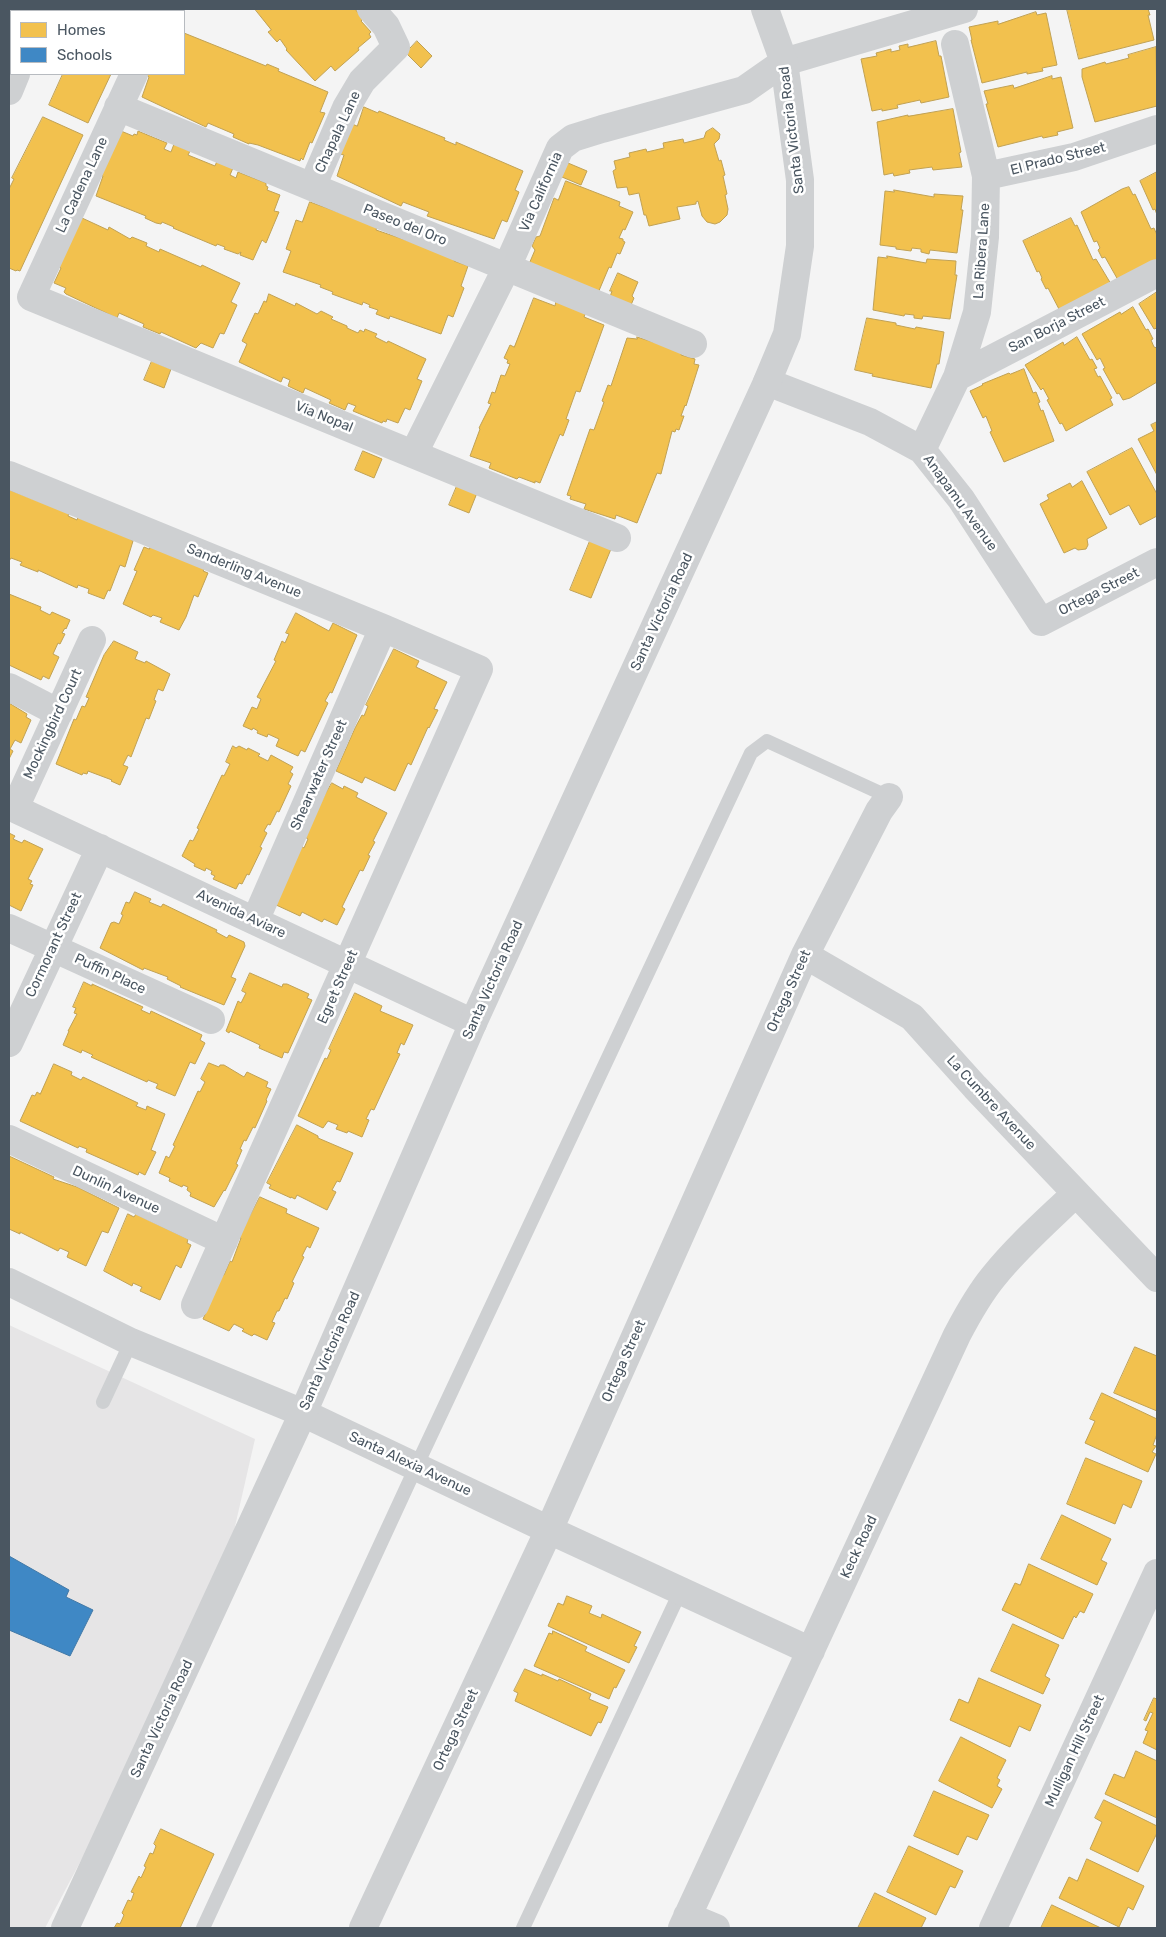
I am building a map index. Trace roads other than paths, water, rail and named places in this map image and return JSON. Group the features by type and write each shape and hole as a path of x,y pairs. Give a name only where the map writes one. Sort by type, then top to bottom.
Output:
{"street":[{"name":"Chapala Lane","path":"312,187 346,108 362,81 396,47 386,26 371,9"},
{"name":"Santa Victoria Road","path":"66,1928 303,1413 473,1023 767,382 787,334 800,246 800,180 784,62 766,9"},
{"name":"Via California","path":"414,454 508,268 560,148 573,138 744,90 784,62 964,9"},
{"name":"La Ribera Lane","path":"922,450 957,377 977,312 985,237 986,176 956,44"},
{"path":"9,90 16,75"},
{"name":"La Cadena Lane","path":"31,297 134,75"},
{"name":"Paseo del Oro","path":"118,106 692,344"},
{"name":"El Prado Street","path":"986,176 1074,157 1157,129"},
{"name":"San Borja Street","path":"957,377 1157,273"},
{"name":"Via Nopal","path":"31,297 617,538"},
{"name":"Anapamu Avenue","path":"767,382 870,422 922,450 961,499 1041,622"},
{"name":"Sanderling Avenue","path":"9,475 480,669"},
{"name":"Ortega Street","path":"1041,622 1157,562"},
{"name":"Shearwater Street","path":"255,921 383,628"},
{"name":"Mockingbird Court","path":"12,807 59,713 92,640"},
{"name":"Egret Street","path":"195,1305 480,669"},
{"path":"9,687 59,713"},
{"name":"Ortega Street","path":"363,1928 549,1530 805,955 879,811 889,797"},
{"name":"Avenida Aviare","path":"12,807 473,1023"},
{"name":"Cormorant Street","path":"9,1043 100,848"},
{"name":"Puffin Place","path":"9,928 211,1020"},
{"name":"La Cumbre Avenue","path":"805,955 912,1017 975,1087 1157,1278"},
{"name":"Dunlin Avenue","path":"9,1140 224,1241"},
{"name":"Keck Road","path":"685,1922 957,1335 975,1302 994,1276 1014,1253 1076,1193"},
{"name":"Santa Alexia Avenue","path":"9,1282 131,1342 303,1413 549,1530 811,1651"},
{"name":"Mulligan Hill Street","path":"993,1928 1157,1573"},
{"path":"685,1922 716,1928"}],"lane":[{"path":"203,1928 416,1467 751,753 767,741 889,797"},
{"path":"103,1402 131,1342"},
{"path":"522,1928 681,1590"}]}
